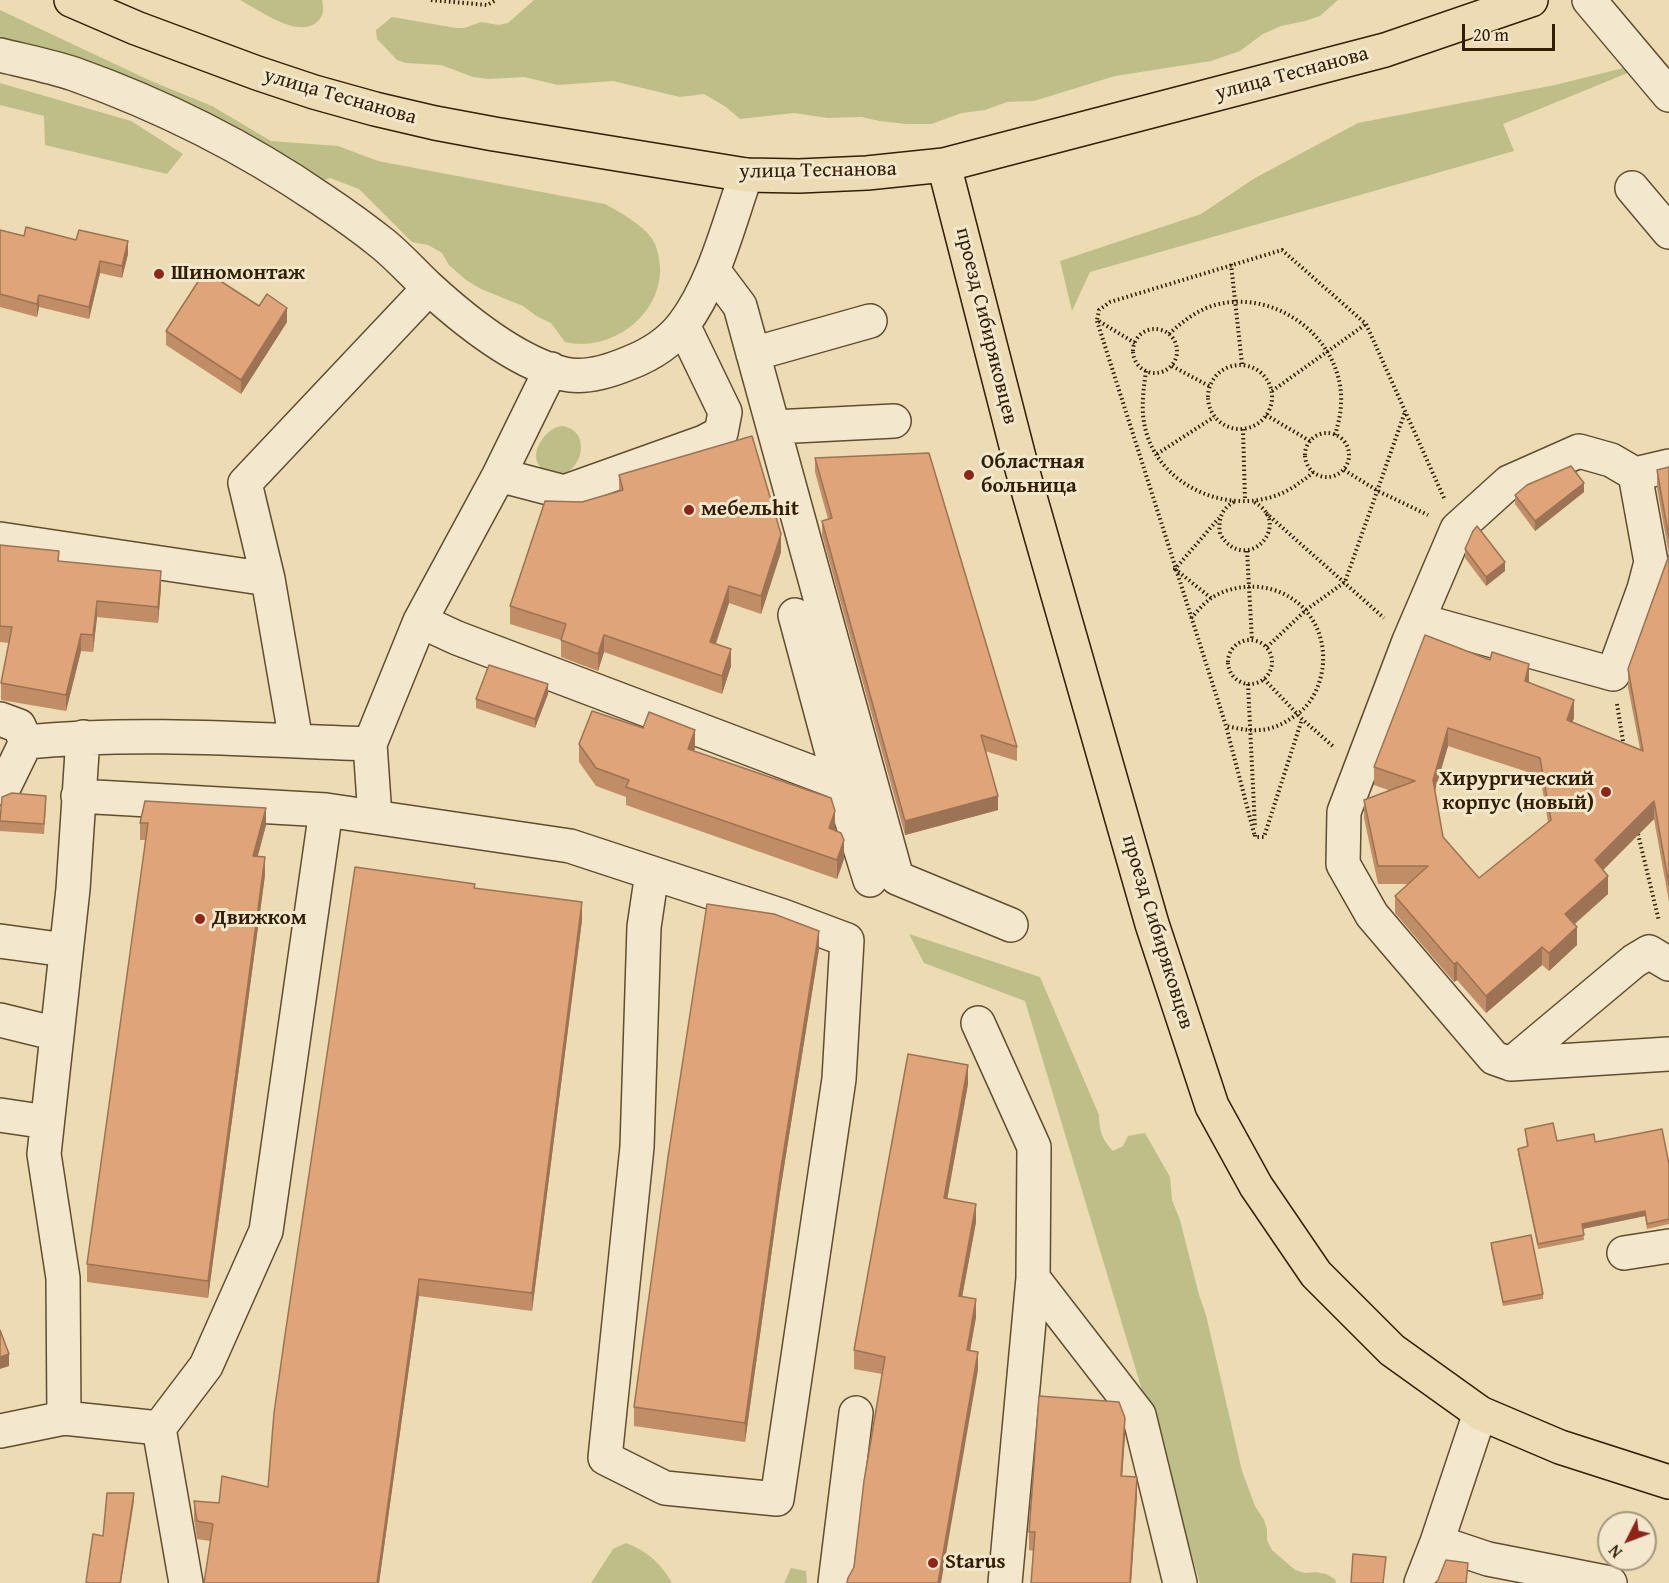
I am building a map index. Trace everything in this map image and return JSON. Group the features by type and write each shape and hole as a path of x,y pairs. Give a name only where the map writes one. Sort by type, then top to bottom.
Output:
{"main road":[{"name":"улица Теснанова","path":"71,0 136,28 257,73 375,109 494,134 746,176 867,173 944,165 1385,50 1531,0"},
{"name":"проезд Сибиряковцев","path":"944,165 1025,480 1152,924 1212,1106 1256,1186 1316,1274 1392,1350 1479,1413 1560,1446 1669,1482"}],"street":[{"path":"1589,0 1669,95"},
{"path":"0,55 73,73 150,104 215,134 320,198 384,245 429,288 499,342 551,369 575,375 610,370 654,353 683,326 706,286 746,176"},
{"path":"1632,188 1669,232"},
{"path":"712,270 740,306 897,878 1011,925"},
{"path":"296,741 268,579 245,483 429,288"},
{"path":"753,354 870,321"},
{"path":"499,474 564,492 704,442 721,433 725,412 683,326"},
{"path":"375,817 370,744 420,621 499,474 551,369"},
{"path":"774,427 894,421"},
{"path":"1669,466 1635,474 1611,460 1579,451 1509,482 1457,529 1413,631 1344,812 1343,864 1372,915 1494,1058 1511,1064 1669,1054"},
{"path":"1413,631 1613,674 1644,589 1651,562 1635,474"},
{"path":"0,539 268,579"},
{"path":"795,615 840,783 870,880"},
{"path":"420,621 457,638 840,783"},
{"path":"0,719 19,726 26,742 5,785 0,788"},
{"path":"26,742 83,737 208,738 370,744"},
{"path":"64,1418 63,1278 44,1154 73,889 83,737"},
{"path":"78,796 326,810 570,846 795,920 847,940 839,1079 777,1499 665,1488 605,1458 637,1147 644,927 652,873"},
{"path":"186,1583 159,1428 206,1366 266,1231 326,810"},
{"path":"0,941 66,950"},
{"path":"1511,1064 1634,961 1649,952 1669,964"},
{"path":"0,1020 57,1034"},
{"path":"978,1023 1034,1147 1033,1278 1005,1583"},
{"path":"0,1114 47,1122"},
{"path":"1624,1252 1669,1245"},
{"path":"1033,1278 1139,1415 1180,1583"},
{"path":"835,1583 856,1413"},
{"path":"1422,1583 1479,1413"},
{"path":"0,1431 64,1418 159,1428"},
{"path":"1437,1542 1488,1559 1610,1583"}],"path":[{"path":"431,0 487,5 496,0"},
{"path":"1255,837 1226,726 1097,320 1099,310 1110,302 1282,250 1366,324 1457,529"},
{"path":"1231,264 1242,364"},
{"path":"1169,334 1185,319 1215,305 1248,302 1280,310 1308,328 1327,351 1340,384 1340,417 1335,435"},
{"path":"1097,320 1135,343"},
{"path":"1272,391 1366,324"},
{"path":"1157,329 1169,334 1177,346 1172,366 1160,373 1146,371 1136,363 1133,350 1135,343 1138,337 1150,330 1157,329"},
{"path":"1242,364 1261,372 1272,391 1272,402 1266,416 1253,426 1243,429 1232,428 1222,424 1209,407 1209,386 1222,369 1242,364"},
{"path":"1172,366 1209,386"},
{"path":"1146,371 1141,404 1147,436 1163,465 1188,487 1218,500 1253,501 1283,494 1313,472"},
{"path":"1266,647 1306,610 1346,582 1406,411"},
{"path":"1266,416 1310,441"},
{"path":"1157,454 1215,417"},
{"path":"1243,429 1245,501"},
{"path":"1321,434 1335,435 1346,443 1349,457 1344,470 1339,474 1325,477 1313,472 1308,467 1305,454 1310,441 1321,434"},
{"path":"1344,470 1378,491 1457,529"},
{"path":"1175,569 1224,510 1237,501"},
{"path":"1220,517 1220,534 1224,541 1239,550 1247,551 1262,544 1270,529 1262,506 1253,501"},
{"path":"1266,513 1346,582 1413,631"},
{"path":"1247,551 1251,640"},
{"path":"1175,569 1211,598"},
{"path":"1191,618 1211,598 1233,588 1257,586 1280,591 1300,604 1315,623 1323,645 1324,669 1316,692 1297,714 1282,724 1259,730 1226,726"},
{"path":"1245,640 1251,640 1258,641 1266,647 1272,663 1263,679 1248,684 1235,678 1228,667 1228,660 1233,647 1245,640"},
{"path":"1613,674 1624,750"},
{"path":"1263,679 1302,719 1360,771"},
{"path":"1248,684 1255,837"},
{"path":"1255,837 1264,837 1302,719"},
{"path":"1638,834 1669,964"}],"green space":[{"path":"240,0 322,0 323,12 317,22 300,27 278,21"},
{"path":"534,0 1338,0 1320,16 1281,26 1263,34 1240,51 1211,61 1115,76 1034,101 1007,102 985,110 962,113 931,124 906,124 862,117 828,118 794,113 740,119 726,107 704,94 680,97 613,81 558,85 524,77 489,79 473,77 441,65 406,63 397,60 377,39 376,30 392,17 456,28 464,28 481,22 499,25 508,23"},
{"path":"0,10 151,81 212,106 271,141 338,146 378,161 605,204 641,227 654,243 660,267 658,284 652,301 643,315 616,336 600,342 582,344 565,342 551,323 523,306 481,289 449,265 442,253 428,245 412,242 359,189 330,178 313,184 0,42"},
{"path":"1664,58 1503,124 1514,151 1090,272 1072,311 1060,261 1201,214 1255,178 1358,123 1555,85"},
{"path":"0,83 131,121 183,154 167,174 45,145 44,116 0,105"},
{"path":"561,426 572,429 579,437 581,446 580,456 575,465 568,472 558,474 546,471 540,466 536,453 538,446 548,433"},
{"path":"909,934 1040,977 1099,1115 1106,1143 1113,1151 1123,1146 1128,1136 1145,1133 1170,1177 1172,1200 1180,1220 1206,1315 1242,1471 1255,1506 1264,1520 1267,1540 1272,1550 1295,1570 1326,1574 1335,1579 1336,1583 1200,1583 1025,1001 924,963"},
{"path":"626,1543 653,1558 672,1583 591,1583 613,1549"},
{"path":"791,1568 806,1571 807,1583 784,1583"}],"building":[{"path":"26,227 76,240 79,230 128,241 122,266 100,261 89,307 39,295 37,304 0,294 0,230 24,236"},
{"path":"205,271 259,306 267,294 287,308 241,380 166,331"},
{"path":"752,436 781,534 761,596 729,586 710,642 731,649 722,676 604,635 598,654 561,640 566,624 510,606 545,501 582,502 623,490 619,475"},
{"path":"929,453 1017,747 981,735 998,796 905,821 822,521 832,518 815,458"},
{"path":"1571,466 1584,483 1535,521 1515,495 1527,485"},
{"path":"1669,467 1669,538 1657,470"},
{"path":"1477,526 1505,562 1486,577 1465,549"},
{"path":"0,545 59,551 58,561 161,571 158,607 97,601 93,635 81,634 66,695 1,683 12,627 0,626"},
{"name":"Хирургический корпус (новый)","path":"1669,555 1669,885 1654,801 1595,860 1608,876 1565,914 1577,927 1549,953 1542,947 1486,996 1457,962 1454,964 1395,896 1428,866 1378,866 1364,800 1415,781 1374,767 1425,635 1490,660 1492,652 1529,664 1525,681 1574,700 1567,720 1643,751 1628,669","holes":["1448,728 1540,758 1551,820 1479,878 1443,837 1433,780"]},
{"path":"489,665 548,684 535,719 476,699"},
{"path":"592,711 643,728 649,712 695,730 688,749 831,798 835,811 829,828 841,833 844,840 837,860 626,787 629,780 596,768 579,744"},
{"path":"12,793 46,796 44,824 0,821 2,797"},
{"path":"145,801 266,808 253,856 265,857 208,1281 87,1264 148,823 140,823"},
{"path":"355,867 475,884 474,888 582,902 532,1293 419,1279 377,1583 204,1583 213,1524 197,1521 194,1501 219,1503 222,1476 268,1487 274,1413"},
{"path":"707,904 774,914 819,931 780,1174 745,1423 634,1407 668,1157"},
{"path":"908,1054 968,1065 944,1198 976,1204 959,1296 976,1299 967,1350 978,1352 938,1583 847,1583 854,1567 864,1481 885,1357 854,1350"},
{"path":"1553,1123 1557,1141 1594,1134 1595,1142 1662,1129 1669,1164 1669,1219 1647,1224 1645,1211 1582,1224 1584,1235 1538,1244 1518,1149 1528,1146 1525,1129"},
{"path":"1531,1235 1543,1294 1503,1302 1491,1243"},
{"path":"0,1330 9,1354 0,1357"},
{"path":"1039,1396 1119,1402 1125,1418 1121,1476 1137,1477 1130,1583 1031,1583 1035,1532 1029,1532"},
{"path":"107,1493 134,1493 120,1583 90,1583 86,1582 93,1534 103,1536"},
{"path":"1353,1554 1386,1557 1383,1583 1351,1583"},
{"path":"1446,1560 1468,1563 1466,1583 1435,1583"}],"place":[{"name":"Шиномонтаж","path":"159,274"},
{"name":"Областная больница","path":"969,475"},
{"name":"мебельhit","path":"689,510"},
{"name":"Хирургический корпус (новый)","path":"1606,792"},
{"name":"Движком","path":"200,919"},
{"name":"Starus","path":"933,1563"}]}
